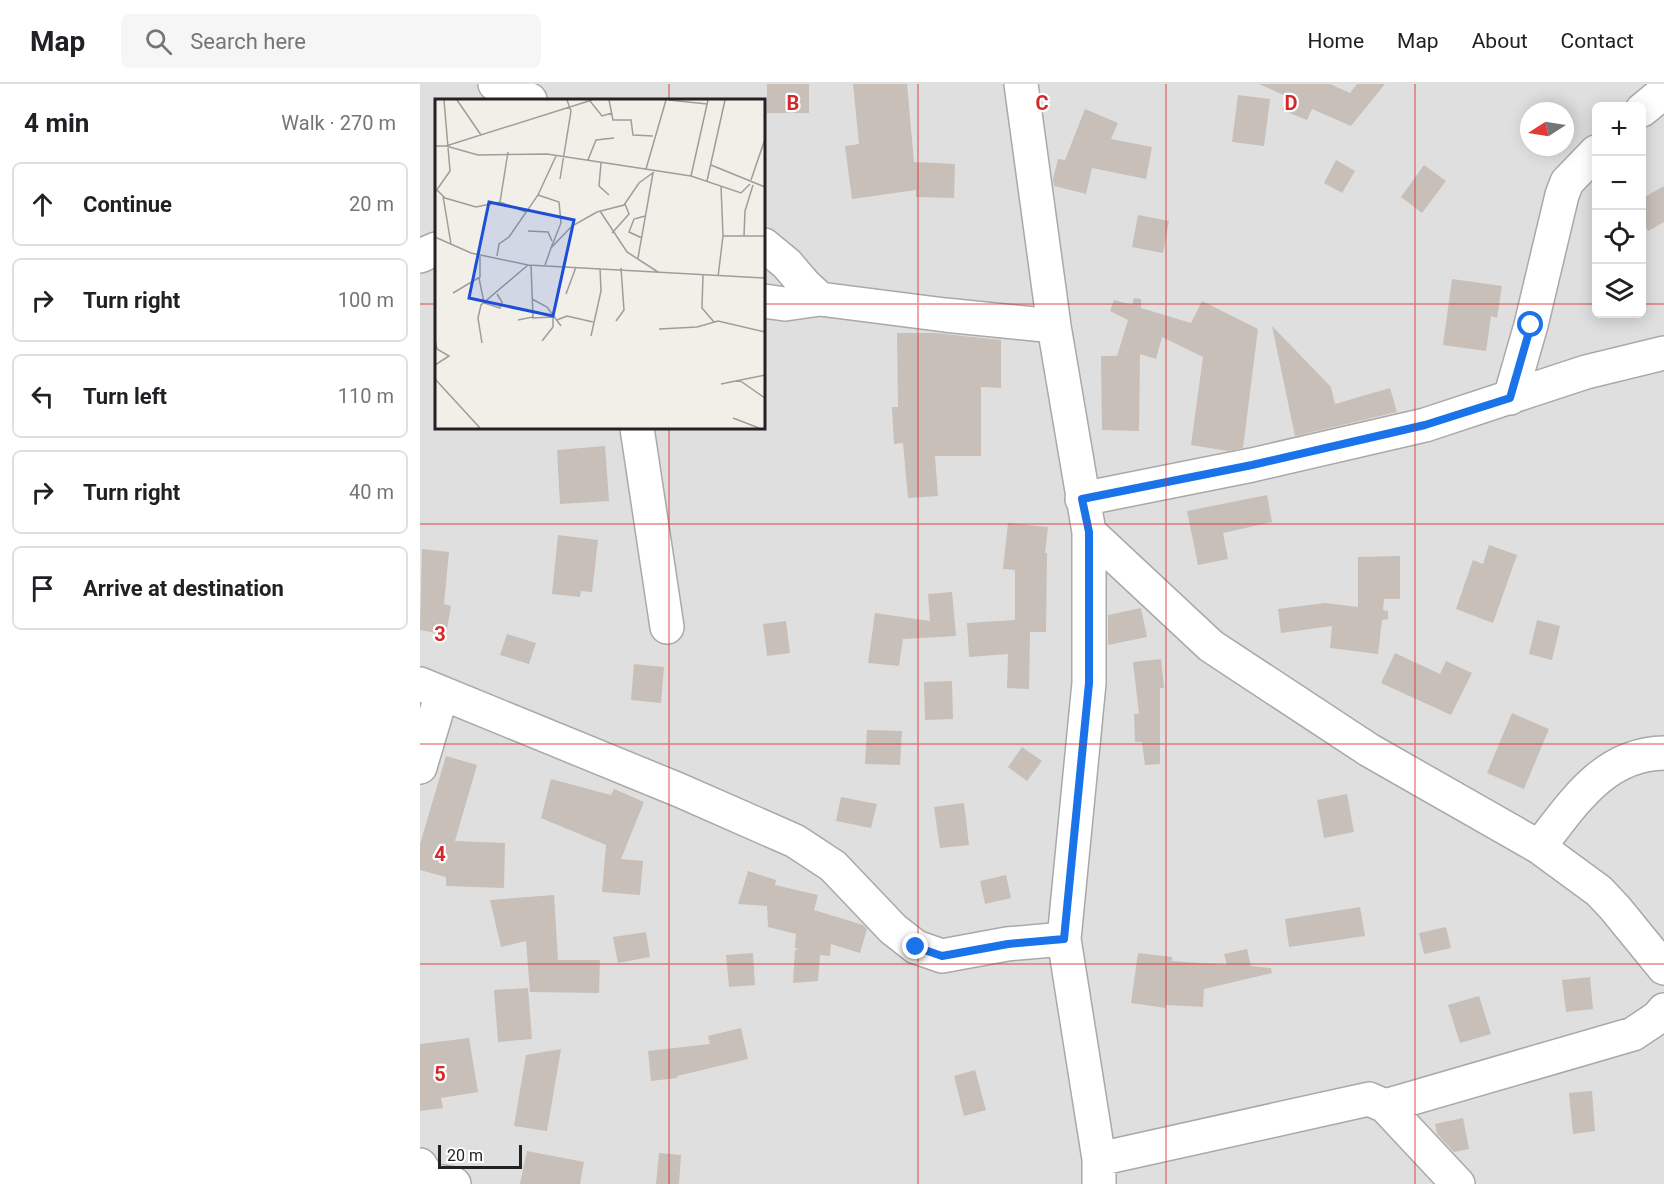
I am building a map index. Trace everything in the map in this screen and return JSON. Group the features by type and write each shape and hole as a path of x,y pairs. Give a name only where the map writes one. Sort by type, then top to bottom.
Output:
{"street":[{"path":"495,84 528,99"},
{"path":"1021,84 1054,326 1089,532 1089,683 1064,939 1099,1171 1370,1099 1385,1106 1458,1184"},
{"path":"1646,107 1664,92"},
{"path":"1510,398 1531,325 1562,195 1567,182 1592,156"},
{"path":"765,245 820,299"},
{"path":"420,256 435,249"},
{"path":"765,301 785,304 820,299 1054,326"},
{"path":"1082,499 1252,465 1425,425 1586,372 1664,353"},
{"path":"637,429 667,627"},
{"path":"1089,532 1212,646 1369,750 1539,847 1599,891 1664,968"},
{"path":"420,767 431,689 679,790 795,841 833,866 893,928 916,947 942,956 1008,944 1064,939"},
{"path":"1539,847 1575,800 1609,769 1628,759 1648,753 1664,753"},
{"path":"1385,1106 1633,1034 1657,1018 1664,1010"},
{"path":"420,1165 430,1180 454,1184"}],"shaded area":[{"path":"420,84 1664,84 1664,1184 420,1184"}],"building":[{"path":"767,84 809,84 809,113 767,113"},
{"path":"853,84 907,84 914,162 955,164 954,198 916,197 916,190 852,199 845,146 859,144"},
{"path":"1259,84 1330,84 1350,93 1357,84 1385,84 1351,126 1312,109 1307,120 1282,110 1288,97"},
{"path":"1238,95 1270,99 1264,146 1232,142"},
{"path":"1085,109 1118,123 1111,139 1152,147 1146,179 1092,168 1086,194 1054,186 1053,179 1058,159 1065,160"},
{"path":"1336,160 1355,171 1342,193 1324,183"},
{"path":"1424,165 1446,181 1422,213 1401,197"},
{"path":"1664,186 1664,222 1648,231 1646,228 1646,196"},
{"path":"1138,215 1169,221 1163,253 1132,247"},
{"path":"1452,279 1502,286 1497,318 1491,316 1486,351 1443,345"},
{"path":"1134,298 1141,299 1141,308 1191,323 1202,301 1258,329 1243,448 1228,451 1191,445 1203,357 1162,337 1156,359 1140,354 1139,431 1102,430 1101,356 1117,356 1128,320 1110,311 1114,300 1132,305"},
{"path":"1272,326 1331,387 1335,404 1390,388 1397,412 1295,436"},
{"path":"897,333 935,333 1001,340 1001,388 981,387 981,456 935,456 938,496 908,498 903,443 894,444 892,407 898,407"},
{"path":"605,446 609,501 560,504 557,450"},
{"path":"1267,495 1272,522 1223,533 1228,559 1198,565 1187,511"},
{"path":"1008,523 1048,527 1045,553 1047,553 1046,632 1030,632 1029,689 1007,688 1008,654 969,657 967,623 1015,620 1015,570 1003,569"},
{"path":"558,535 598,540 592,592 581,591 580,597 552,594"},
{"path":"1489,545 1517,555 1493,623 1456,609 1473,560 1483,564"},
{"path":"422,549 449,552 444,604 451,606 446,635 420,630"},
{"path":"1400,556 1400,599 1384,599 1383,610 1388,611 1388,619 1382,620 1378,654 1330,648 1332,626 1281,633 1278,609 1325,603 1358,607 1358,557"},
{"path":"952,592 956,636 903,639 899,666 868,663 875,613 930,621 928,594"},
{"path":"1141,608 1147,637 1108,645 1108,615"},
{"path":"1537,620 1560,626 1552,660 1529,654"},
{"path":"786,621 790,653 767,656 763,624"},
{"path":"507,634 536,643 529,664 500,655"},
{"path":"1395,653 1440,674 1446,661 1472,673 1451,715 1381,683"},
{"path":"1161,659 1164,688 1160,688 1160,764 1145,765 1142,742 1135,742 1134,714 1139,714 1133,662"},
{"path":"634,664 664,667 661,703 631,700"},
{"path":"952,681 953,719 925,720 924,682"},
{"path":"1512,713 1549,729 1524,789 1487,773"},
{"path":"867,730 902,731 900,765 865,764"},
{"path":"1022,747 1042,761 1027,781 1008,767"},
{"path":"446,756 477,765 455,841 505,843 504,888 446,886 446,877 420,870 420,844"},
{"path":"551,779 611,795 614,789 644,802 621,859 643,861 640,895 602,892 606,845 541,818"},
{"path":"1347,794 1354,832 1324,838 1317,800"},
{"path":"841,797 877,804 871,828 836,821"},
{"path":"964,803 969,845 940,848 934,807"},
{"path":"748,871 776,880 775,885 818,895 814,910 863,925 867,929 860,953 831,944 830,956 820,955 818,981 793,983 795,950 799,949 795,948 796,934 768,927 767,906 738,904"},
{"path":"1006,875 1011,898 985,904 980,881"},
{"path":"554,895 558,960 600,960 599,993 530,992 526,941 501,947 490,900"},
{"path":"1360,907 1365,936 1289,947 1285,919"},
{"path":"1446,927 1451,948 1424,954 1419,933"},
{"path":"646,932 650,957 618,963 613,937"},
{"path":"1247,949 1251,966 1271,968 1272,973 1204,989 1203,1007 1166,1005 1166,1008 1131,1003 1138,953 1172,957 1172,961 1227,965 1224,954"},
{"path":"753,953 755,985 729,987 726,955"},
{"path":"1590,977 1593,1009 1566,1012 1562,980"},
{"path":"528,988 532,1039 498,1042 494,990"},
{"path":"1479,996 1491,1034 1460,1043 1448,1005"},
{"path":"741,1028 748,1059 677,1076 677,1078 651,1081 648,1051 710,1044 708,1036"},
{"path":"469,1038 478,1092 441,1098 443,1108 420,1111 420,1044"},
{"path":"561,1049 547,1131 514,1126 526,1055"},
{"path":"975,1070 986,1110 964,1116 954,1076"},
{"path":"1592,1091 1595,1131 1573,1134 1569,1093"},
{"path":"1463,1118 1469,1149 1454,1152 1437,1134 1435,1124"},
{"path":"527,1151 584,1162 580,1184 520,1184"},
{"path":"659,1153 681,1155 679,1184 656,1184"}],"route":[{"path":"916,947 942,956 1008,944 1064,939 1089,683 1089,532 1082,499 1252,465 1425,425 1510,398 1531,325"}]}
